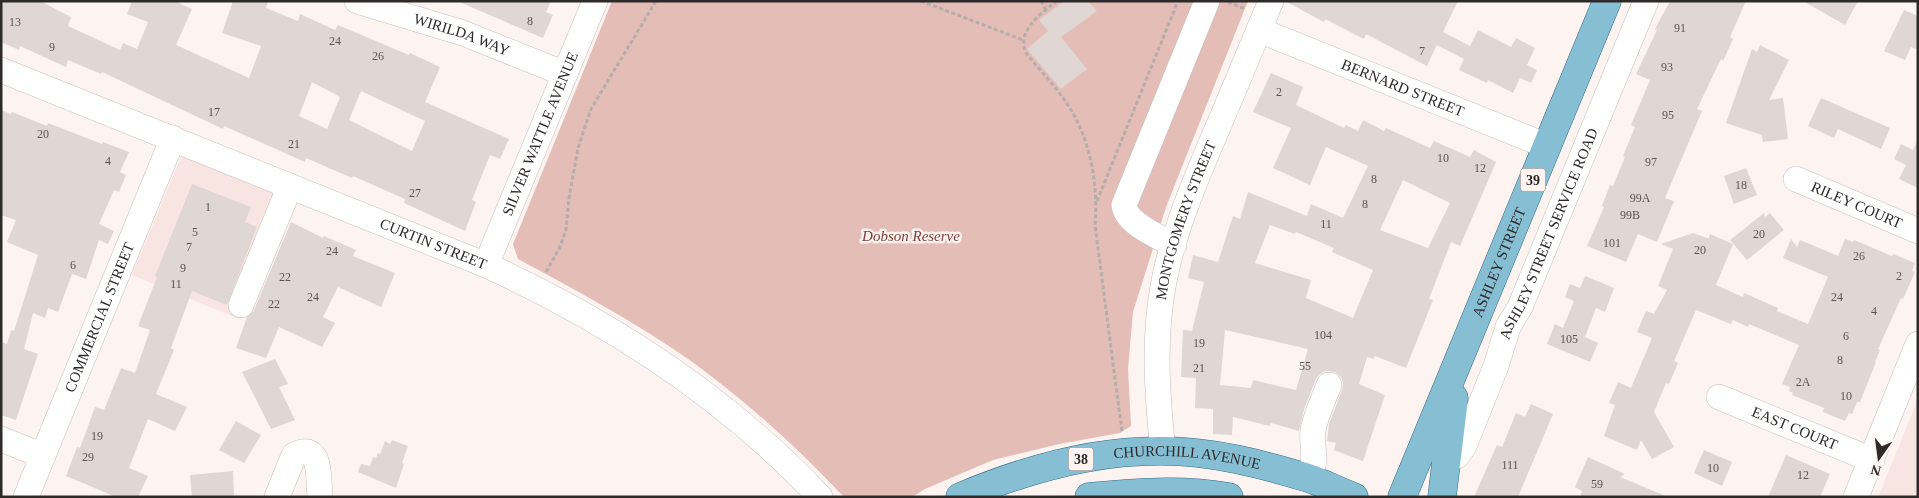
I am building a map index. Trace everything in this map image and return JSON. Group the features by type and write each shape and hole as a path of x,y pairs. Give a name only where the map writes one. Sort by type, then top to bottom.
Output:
{"main road":[{"name":"ASHLEY STREET","path":"1402,497 1607,1"},
{"path":"1442,497 1459,359"},
{"name":"CHURCHILL AVENUE","path":"960,497 1031,470 1098,456 1127,444 1241,460 1310,479 1354,497"},
{"path":"1123,495 1127,444"},
{"path":"1163,450 1169,492"},
{"name":"CHURCHILL AVENUE","path":"1089,497 1169,492 1230,497"}],"street":[{"name":"WIRILDA WAY","path":"358,1 463,33 565,74"},
{"name":"SILVER WATTLE AVENUE","path":"486,265 595,1"},
{"path":"1174,245 1133,221 1125,211 1124,205 1207,1"},
{"name":"MONTGOMERY STREET","path":"1163,450 1157,363 1158,322 1164,281 1174,245 1200,170 1271,1"},
{"name":"ASHLEY STREET SERVICE ROAD","path":"1445,461 1457,456 1464,446 1495,370 1508,327 1520,307 1646,1"},
{"name":"BERNARD STREET","path":"1259,30 1547,146"},
{"name":"CURTIN STREET","path":"1,70 486,265 582,312 665,364 750,429 820,497"},
{"name":"COMMERCIAL STREET","path":"26,497 173,138"},
{"name":"RILEY COURT","path":"1796,180 1918,231"},
{"path":"241,305 290,186"},
{"path":"1482,303 1492,326 1503,342"},
{"path":"1856,497 1918,344"},
{"path":"1310,479 1314,470 1315,455 1313,431 1329,385"},
{"name":"EAST COURT","path":"1719,396 1872,460"},
{"path":"1,439 43,456"},
{"path":"278,497 294,455 300,452 308,452 313,456 318,466 320,497"}],"path":[{"path":"532,286 539,269 546,272 563,239 578,148 591,109 656,1"},
{"path":"921,1 1023,40"},
{"path":"1040,1 1046,10"},
{"path":"1057,1 1032,22 1023,40 1026,53 1075,116 1088,152 1097,201 1095,225 1098,248 1127,444"},
{"path":"1097,201 1178,1"}],"shaded area":[{"path":"182,154 290,198 239,319 132,275"},
{"path":"1918,399 1918,497 1878,497"}],"green space":[{"name":"Dobson Reserve","path":"612,1 1248,1 1166,207 1133,312 1128,369 1131,426 1120,433 1059,444 993,460 925,489 912,497 844,497 770,425 691,361 628,320 518,259 513,244"}],"building":[{"path":"1,1 40,1 71,17 68,26 120,50 123,43 137,49 148,22 127,14 132,1 174,1 192,9 176,45 249,78 261,46 222,33 233,1 268,1 266,8 298,21 300,14 335,30 338,25 409,55 410,53 440,67 425,102 509,139 500,159 490,155 472,200 476,202 465,231 404,203 405,199 353,176 352,178 306,158 305,162 224,126 223,129 102,72 101,74 68,60 66,67 20,46 19,50 1,42","holes":["312,82 340,97 327,129 299,116","361,91 425,121 412,151 349,120"]},
{"path":"457,1 551,1 546,12 553,15 543,38"},
{"path":"1064,1 1088,1 1097,11 1061,37 1087,69 1061,89 1027,49 1048,31 1039,20"},
{"path":"1285,1 1458,1 1443,32 1470,46 1478,30 1511,47 1516,38 1535,48 1527,65 1537,70 1531,83 1520,78 1513,93 1488,80 1487,83 1459,70 1464,59 1437,45 1427,66 1366,34 1364,39 1325,19 1324,22"},
{"path":"1670,1 1746,1 1730,37 1733,39 1723,61 1721,59 1697,109 1702,111 1665,198 1674,201 1657,242 1638,234 1626,262 1587,246 1604,207 1602,206 1610,185 1613,186 1625,157 1623,156 1635,127 1631,125 1650,80 1636,74 1657,30 1655,29"},
{"path":"1803,1 1858,1 1845,25"},
{"path":"1904,10 1918,16 1918,50 1911,47 1905,60 1884,51"},
{"path":"1760,45 1789,60 1769,100 1783,98 1788,139 1763,142 1762,135 1726,123 1752,49 1757,52"},
{"path":"1271,73 1303,87 1296,105 1344,128 1346,125 1358,131 1363,120 1384,131 1386,128 1430,148 1434,141 1470,157 1474,150 1496,162 1460,246 1451,242 1429,299 1433,300 1406,368 1375,356 1373,359 1367,357 1359,384 1385,395 1363,461 1334,450 1336,443 1327,441 1329,424 1343,383 1341,377 1335,372 1326,371 1316,379 1304,409 1299,431 1271,423 1270,426 1233,417 1232,435 1213,434 1213,409 1195,408 1196,378 1181,377 1183,330 1192,331 1204,282 1188,278 1193,255 1218,262 1233,216 1240,219 1248,192 1307,216 1311,204 1343,218 1368,166 1326,147 1310,185 1273,168 1291,128 1253,112","holes":["1403,180 1450,203 1428,248 1380,230","1270,225 1295,234 1296,232 1334,248 1332,252 1373,270 1353,318 1306,298 1311,280 1255,263","1225,330 1308,349 1296,390 1253,380 1251,388 1220,385"]},
{"path":"1821,98 1890,128 1881,149 1838,129 1834,138 1808,126"},
{"path":"1,110 11,114 12,112 47,126 48,123 102,144 103,142 129,152 120,172 126,175 119,192 114,190 99,224 114,231 108,244 99,240 86,279 72,274 58,312 48,308 45,318 33,313 24,349 38,354 16,420 1,415 1,342 7,344 11,330 14,331 38,255 7,242 16,220 1,215"},
{"path":"1918,139 1918,188 1899,179 1906,165 1894,159 1901,144 1913,150"},
{"path":"1746,168 1757,195 1734,204 1724,176"},
{"path":"192,184 251,207 245,222 257,227 227,305 192,291 171,348 174,350 156,394 187,407 175,431 148,419 129,468 148,476 138,497 116,497 66,476 77,447 80,448 95,407 104,410 121,368 135,373 150,330 138,326 157,277 155,276"},
{"path":"1764,213 1765,217 1770,213 1784,230 1747,260 1730,240"},
{"path":"291,222 323,238 324,236 356,250 353,256 395,273 381,307 338,287 323,317 335,323 322,347 279,327 266,358 236,348 247,317 254,310"},
{"path":"1693,233 1707,238 1709,238 1710,234 1733,244 1716,285 1743,297 1744,293 1778,308 1777,311 1808,324 1828,277 1783,258 1791,239 1797,247 1800,240 1838,256 1845,239 1853,242 1854,240 1892,256 1893,254 1915,263 1912,271 1915,272 1878,349 1880,350 1876,362 1860,402 1857,402 1852,414 1849,413 1845,421 1823,412 1824,408 1792,395 1793,393 1789,391 1790,387 1782,384 1799,345 1749,324 1748,327 1733,320 1731,324 1696,310 1674,361 1678,363 1669,384 1666,383 1654,412 1674,447 1652,459 1641,440 1637,450 1604,436 1615,405 1609,403 1618,382 1631,388 1652,338 1637,332 1646,311 1654,314 1667,290 1658,286 1673,249 1661,244"},
{"path":"1585,276 1614,288 1605,312 1596,308 1585,337 1598,343 1590,362 1547,344 1555,324 1563,328 1574,301 1565,297 1570,284 1580,288"},
{"path":"275,359 288,384 279,387 295,420 271,429 242,372"},
{"path":"1531,404 1553,414 1518,497 1474,497 1497,445 1502,447 1516,413 1525,417"},
{"path":"236,421 261,435 244,463 219,450"},
{"path":"392,440 408,446 396,488 358,472 361,464 370,466 373,457 376,458 378,453 380,454 385,441 390,444"},
{"path":"1704,450 1732,462 1722,486 1694,473"},
{"path":"1786,455 1830,474 1820,497 1768,497"},
{"path":"1588,457 1625,474 1620,477 1668,497 1580,497 1582,491 1575,487"},
{"path":"233,471 234,497 192,497 190,475"}]}
